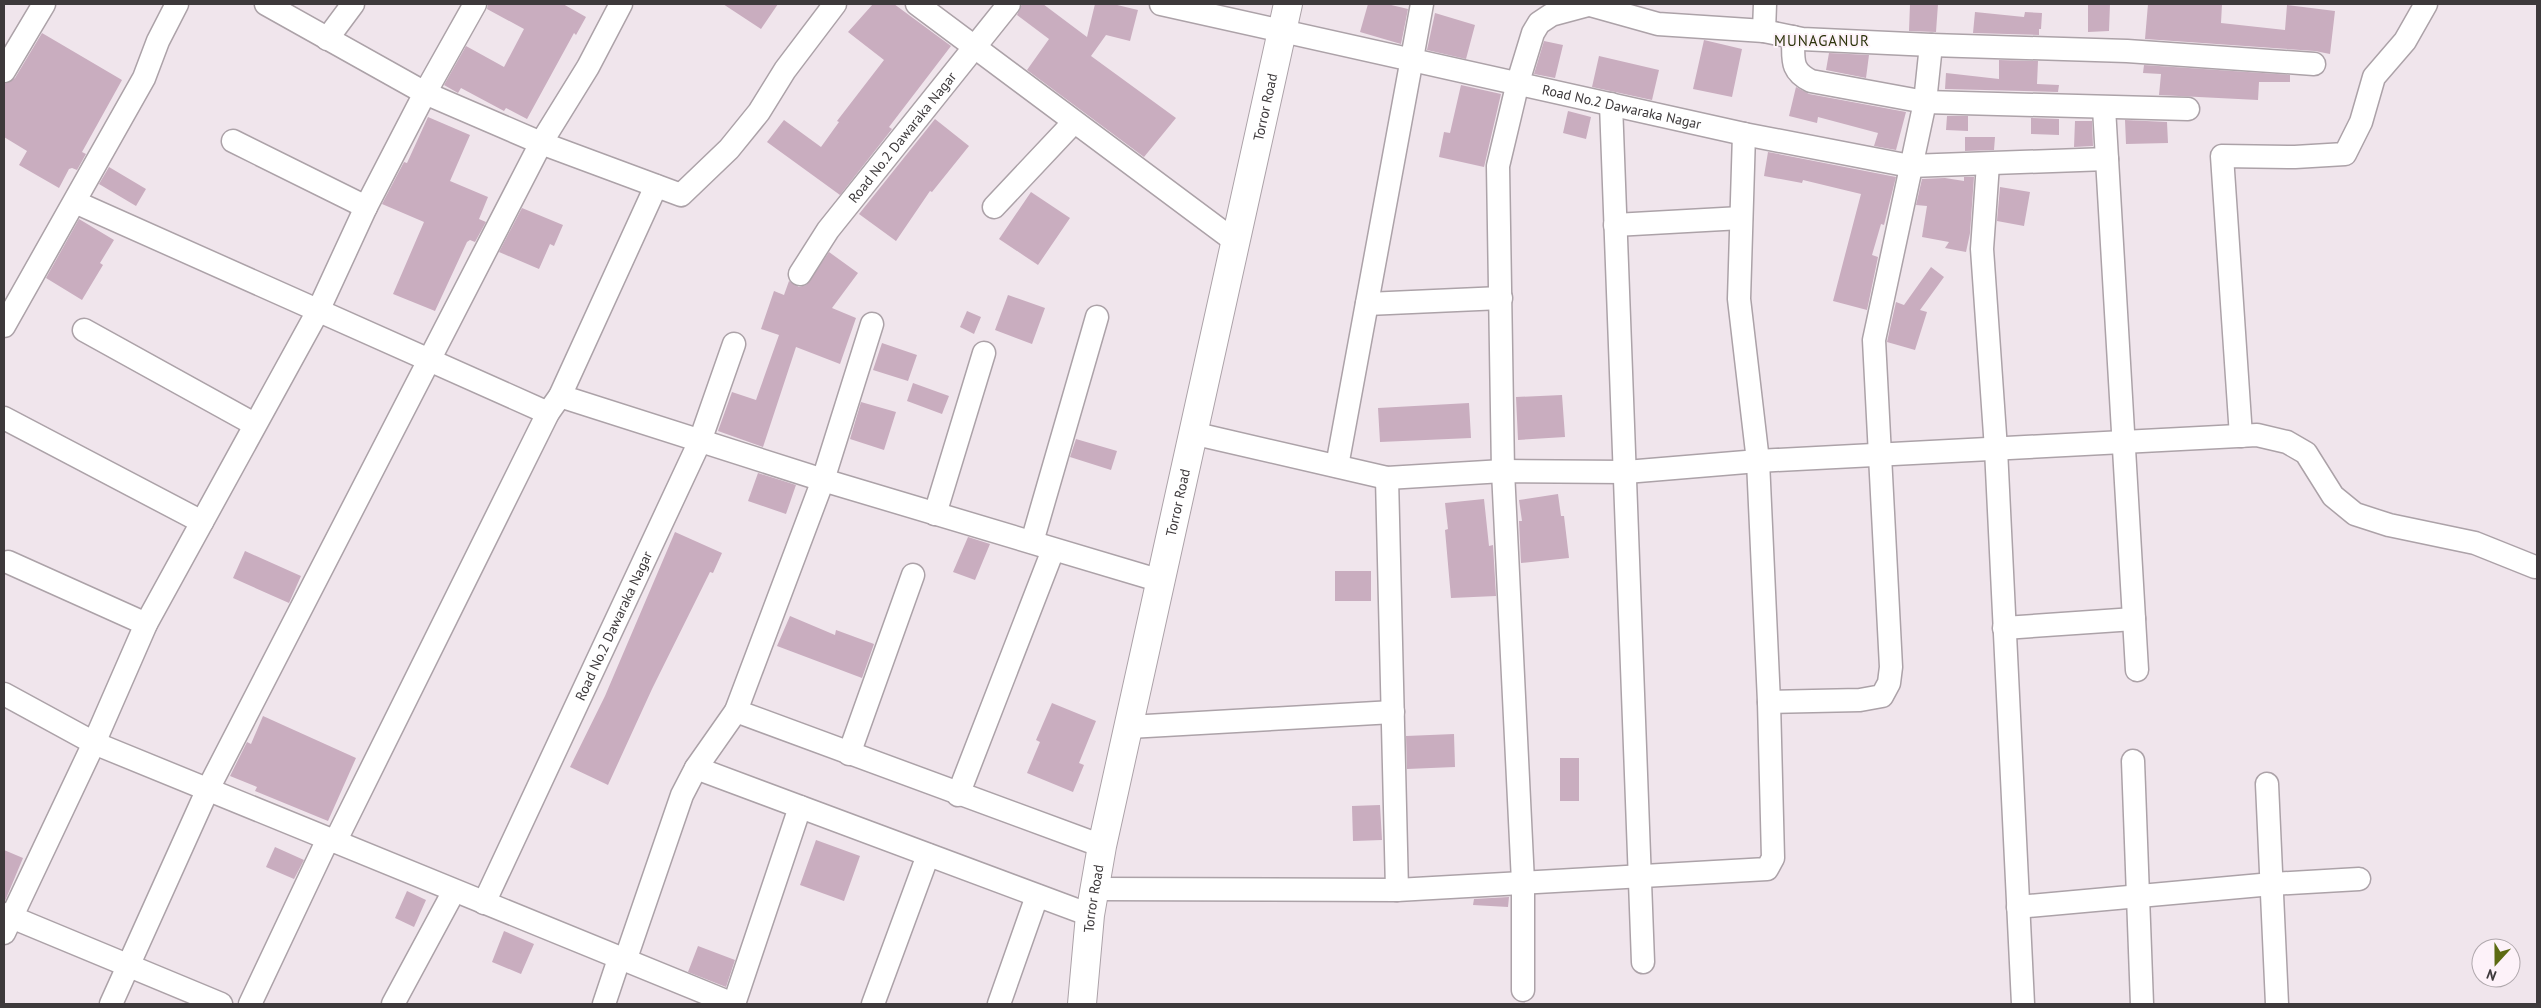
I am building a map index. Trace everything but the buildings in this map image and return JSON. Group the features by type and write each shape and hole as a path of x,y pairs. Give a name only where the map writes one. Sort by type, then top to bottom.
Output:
{"street":[{"path":"4,71 44,4"},
{"path":"4,326 144,78 158,41 177,4"},
{"path":"266,4 425,93 541,143 681,195 729,149 759,112 785,70 835,4"},
{"path":"327,39 353,4"},
{"path":"221,1004 128,964 6,921 94,743 146,624 318,310 366,207 425,93 475,4"},
{"path":"110,1004 207,791 541,143 588,67 621,4"},
{"path":"917,4 1236,242"},
{"name":"Road No.2 Dawaraka Nagar","path":"800,274 828,230 1010,4"},
{"name":"Road No.2 Dawaraka Nagar","path":"1161,4 1286,16 1410,58 1744,134 1910,166 2097,160"},
{"path":"1337,466 1410,58 1422,4"},
{"path":"1523,990 1523,882 1503,471 1498,166 1518,82 1533,33 1548,10 1591,4 1658,24 1764,31 1793,37 1931,45 2127,50 2314,64"},
{"path":"1764,4 1764,31"},
{"path":"2241,436 2222,156 2295,157 2345,154 2361,122 2374,77 2405,41 2426,4"},
{"name":"Torror Road","path":"1082,1004 1092,902 1102,846 1192,433 1286,16"},
{"path":"1793,37 1794,68 1800,75 1811,81 1925,102 2188,109"},
{"path":"1769,702 1860,700 1882,696 1889,683 1891,667 1882,456 1874,340 1925,102 1931,45"},
{"path":"1611,104 1643,962"},
{"path":"2104,108 2097,160 2124,442 2136,670"},
{"path":"994,207 1074,122"},
{"path":"696,768 1037,896 1092,902 1397,890 1761,871 1767,869 1773,858 1769,702 1758,461 1739,299 1744,134"},
{"path":"233,141 366,207"},
{"path":"1988,164 1982,249 1996,449 2023,1004"},
{"path":"250,1004 554,404 656,186"},
{"path":"75,202 429,360 554,404 700,441 823,480 1161,581"},
{"path":"1615,224 1741,218"},
{"path":"1367,304 1501,298"},
{"path":"1032,542 1096,317"},
{"path":"604,1004 682,795 696,768 736,711 823,480 872,324"},
{"path":"84,330 254,424"},
{"name":"Road No.2 Dawaraka Nagar","path":"484,903 700,441 734,344"},
{"path":"936,514 984,353"},
{"path":"4,418 202,522"},
{"path":"1192,433 1387,478 1503,471 1626,472 1758,461 2257,435 2288,442 2306,453 2334,496 2355,514 2389,525 2474,543 2534,567"},
{"path":"1387,478 1397,890"},
{"path":"958,795 1054,550"},
{"path":"8,562 146,624"},
{"path":"849,754 913,575"},
{"path":"2004,628 2134,619"},
{"path":"4,694 94,743 207,791 733,1004 800,807"},
{"path":"736,711 958,795 1102,846"},
{"path":"1129,727 1392,712"},
{"path":"2133,761 2142,1004"},
{"path":"2267,784 2277,1004"},
{"path":"873,1004 928,855"},
{"path":"2018,907 2272,884 2359,879"},
{"path":"393,1004 454,891"},
{"path":"999,1004 1037,896"}],"district":[{"name":"MUNAGANUR","path":"1822,40"}]}
